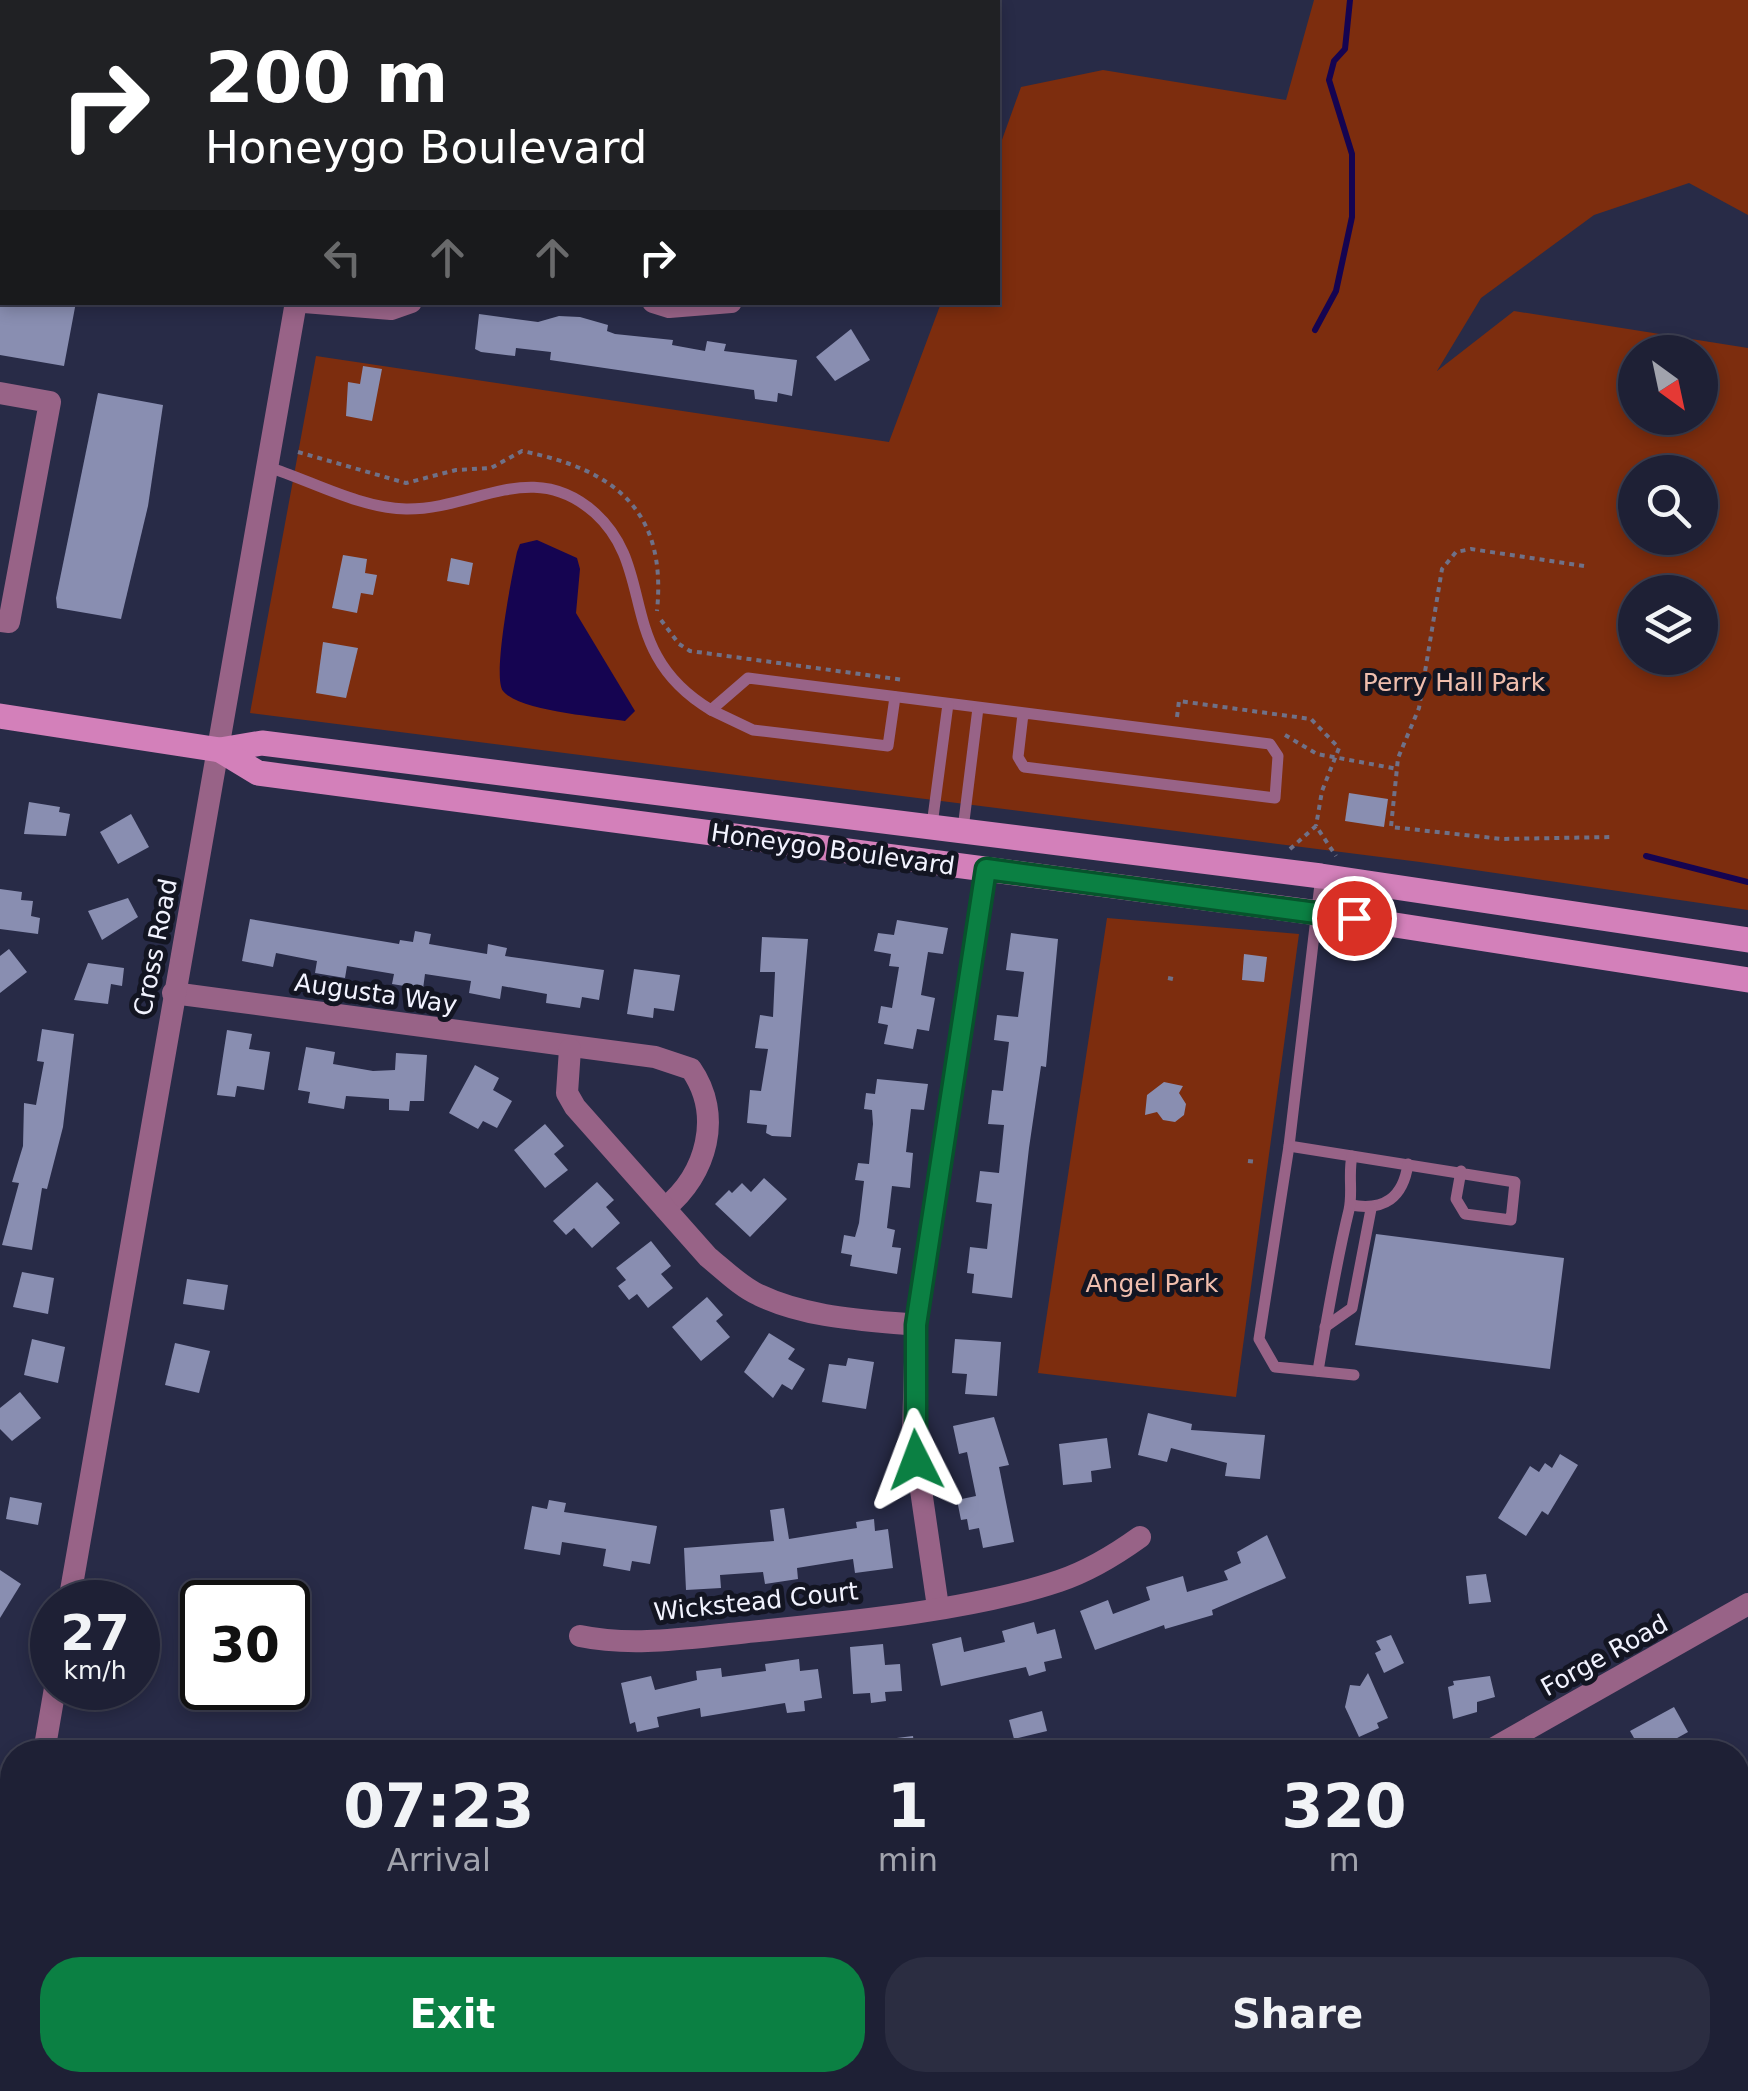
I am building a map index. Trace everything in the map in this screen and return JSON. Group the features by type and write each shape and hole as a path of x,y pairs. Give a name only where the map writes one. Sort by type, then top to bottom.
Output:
{"main road":[{"name":"Honeygo Boulevard","path":"0,716 220,750 262,743 1331,870 1748,940"},
{"name":"Honeygo Boulevard","path":"220,750 258,773 1318,913 1748,980"}],"street":[{"name":"Cross Road","path":"73,1580 295,305"},
{"path":"341,305 390,309 402,305"},
{"path":"663,305 693,305"},
{"path":"0,393 50,402 9,622 0,620"},
{"path":"938,1608 913,1434 916,1325 986,869"},
{"name":"Augusta Way","path":"174,992 672,1061 691,1069 709,1100 702,1162 685,1192 665,1208"},
{"path":"570,1049 567,1094 574,1106 708,1257 760,1296 809,1312 916,1325"},
{"name":"Wickstead Court","path":"580,1636 606,1642 686,1638 938,1608 1059,1581 1108,1559 1140,1537"},
{"name":"Forge Road","path":"1508,1740 1748,1604"},
{"path":"46,1740 51,1710"}],"lane":[{"path":"268,467 368,504 407,509 460,503 502,488 540,487 563,492 595,514 621,550 655,659 689,697 753,730 888,746 895,698"},
{"path":"711,710 748,678 1270,744 1278,756 1275,798 1024,766 1018,756 1023,714"},
{"path":"932,825 948,704"},
{"path":"962,829 978,708"},
{"path":"1331,870 1318,913 1259,1339 1275,1367 1354,1376"},
{"path":"1288,1146 1460,1172 1516,1182 1512,1220 1465,1214 1456,1199 1460,1172"},
{"path":"1318,1372 1337,1245 1351,1205 1347,1178 1352,1156"},
{"path":"1351,1205 1371,1209 1391,1201 1404,1187 1408,1164"},
{"path":"1325,1328 1352,1308 1371,1209"}],"path":[{"path":"298,452 406,483 456,470 491,468 522,451 576,465 617,490 651,534 661,574 657,610 679,644 690,652 911,681"},
{"path":"1584,566 1471,549 1456,552 1442,569 1419,708 1398,758 1391,827 1502,839 1612,837"},
{"path":"1177,717 1179,702 1311,719 1339,748 1322,791 1316,826 1331,870"},
{"path":"1276,731 1334,758 1398,769"},
{"path":"1282,856 1316,826"},
{"path":"1248,1161 1258,1162"}],"green space":[{"name":"Perry Hall Park","path":"1314,0 1748,0 1748,215 1689,183 1594,215 1481,298 1437,371 1514,311 1666,335 1618,335 1618,435 1718,435 1718,343 1748,348 1748,910 1420,862 250,713 316,356 889,442 940,305 1000,305 1000,145 1021,87 1103,70 1286,100"},
{"name":"Angel Park","path":"1107,918 1299,934 1236,1397 1038,1373"}],"shaded area":[{"path":"537,540 577,558 580,569 576,613 635,711 625,721 525,704 503,691 501,647 517,552 520,544"}],"building":[{"path":"0,305 75,305 64,366 0,355"},
{"path":"479,314 538,322 559,316 580,317 608,325 607,331 615,334 673,340 672,345 705,351 707,341 726,344 724,351 797,360 792,396 778,393 777,402 755,399 754,390 550,360 551,352 516,348 515,356 481,352 475,349"},
{"path":"851,329 870,360 835,381 816,357"},
{"path":"363,366 382,369 372,421 346,416 348,382 360,384"},
{"path":"98,393 163,405 148,506 121,619 57,608"},
{"path":"343,555 367,559 365,573 377,575 373,595 361,593 357,613 332,608"},
{"path":"451,558 473,563 469,585 447,581"},
{"path":"323,642 358,648 346,698 316,693"},
{"path":"1349,793 1388,799 1384,827 1345,821"},
{"path":"29,802 60,807 59,812 70,814 66,836 24,834"},
{"path":"131,814 149,847 118,864 100,832"},
{"path":"0,889 22,892 21,900 33,901 31,916 40,918 38,934 0,929"},
{"path":"128,898 138,917 102,940 88,911"},
{"path":"250,919 399,944 400,940 413,942 415,931 431,934 429,944 487,954 488,944 507,948 505,956 604,970 599,1000 582,997 580,1008 546,1003 547,994 502,986 500,999 469,993 471,981 425,974 423,989 392,984 394,974 347,966 345,978 315,973 317,961 276,953 273,967 242,961"},
{"path":"897,920 948,928 943,954 928,952 921,995 935,998 929,1031 917,1029 913,1049 884,1044 888,1025 878,1023 881,1006 892,1008 899,967 889,966 891,954 874,951 878,933 894,935"},
{"path":"1011,933 1058,939 1046,1067 1041,1066 1012,1298 972,1293 974,1274 967,1273 970,1247 987,1249 992,1204 976,1202 980,1171 999,1173 1004,1125 988,1124 992,1090 1003,1091 1009,1042 994,1040 997,1015 1018,1017 1024,972 1006,970"},
{"path":"762,937 808,939 791,1137 772,1136 766,1133 767,1125 747,1123 750,1090 761,1091 768,1049 755,1048 760,1015 773,1017 775,972 760,972"},
{"path":"9,949 27,972 0,993 0,956"},
{"path":"1244,954 1267,957 1264,982 1242,980"},
{"path":"88,963 124,968 122,986 111,984 108,1004 74,1000"},
{"path":"634,969 680,975 674,1011 654,1008 653,1018 627,1014"},
{"path":"42,1029 74,1034 63,1127 47,1189 42,1188 32,1250 2,1245 19,1183 12,1182 23,1146 24,1103 36,1105 44,1062 37,1061"},
{"path":"227,1030 252,1034 249,1049 270,1052 264,1090 237,1086 235,1097 217,1095"},
{"path":"306,1047 335,1052 333,1064 373,1071 395,1070 396,1053 427,1055 424,1101 410,1101 409,1111 389,1110 389,1099 346,1096 344,1109 308,1103 310,1092 298,1090"},
{"path":"475,1065 499,1078 493,1090 512,1101 497,1128 483,1121 478,1129 449,1113"},
{"path":"877,1079 928,1084 924,1110 911,1109 906,1152 913,1153 910,1188 892,1186 887,1228 895,1230 892,1247 901,1248 897,1274 850,1266 852,1255 841,1253 844,1235 855,1237 859,1223 864,1181 855,1180 858,1163 869,1164 872,1110 864,1109 866,1093 875,1094"},
{"path":"1164,1082 1183,1086 1179,1093 1186,1104 1184,1115 1175,1122 1163,1120 1157,1112 1145,1115 1147,1095"},
{"path":"545,1124 564,1146 554,1154 568,1170 545,1188 514,1150"},
{"path":"764,1178 787,1199 750,1237 715,1204 742,1183 751,1192"},
{"path":"597,1182 614,1200 606,1207 620,1223 592,1248 574,1228 566,1235 553,1221"},
{"path":"1376,1234 1564,1258 1550,1369 1355,1345"},
{"path":"651,1241 671,1266 661,1274 673,1288 648,1308 637,1294 629,1300 618,1286 626,1280 616,1268"},
{"path":"22,1272 54,1278 48,1314 13,1307"},
{"path":"187,1279 228,1285 224,1310 183,1304"},
{"path":"707,1297 723,1315 716,1321 730,1337 701,1361 672,1327"},
{"path":"769,1333 795,1349 788,1359 805,1369 792,1390 782,1384 773,1398 744,1372"},
{"path":"32,1339 65,1347 58,1383 24,1375"},
{"path":"955,1339 1001,1342 997,1396 965,1394 967,1374 952,1373"},
{"path":"175,1343 210,1351 199,1393 165,1385"},
{"path":"848,1358 874,1362 866,1409 822,1402 829,1364 846,1366"},
{"path":"20,1392 41,1418 12,1441 0,1429 0,1408"},
{"path":"1148,1413 1192,1424 1191,1430 1265,1435 1260,1479 1225,1476 1227,1463 1171,1448 1167,1462 1138,1455"},
{"path":"994,1417 1009,1465 999,1467 1014,1542 983,1548 979,1528 969,1530 967,1519 961,1520 957,1500 976,1496 967,1452 959,1454 953,1426"},
{"path":"1107,1438 1111,1468 1091,1471 1092,1482 1063,1485 1059,1444"},
{"path":"1560,1454 1578,1465 1548,1515 1542,1511 1526,1536 1498,1518 1530,1466 1539,1472 1545,1463 1552,1468"},
{"path":"10,1497 42,1503 38,1525 6,1519"},
{"path":"549,1500 566,1503 564,1512 657,1526 650,1564 632,1561 630,1571 603,1566 606,1549 562,1542 560,1555 524,1549 532,1506 547,1509"},
{"path":"784,1508 789,1539 857,1528 856,1522 874,1519 875,1531 888,1529 893,1568 855,1573 853,1559 797,1568 798,1579 765,1584 763,1572 720,1575 721,1588 686,1590 684,1548 774,1541 770,1510"},
{"path":"1267,1535 1286,1578 1212,1610 1213,1615 1165,1629 1164,1625 1095,1650 1080,1611 1108,1600 1113,1614 1150,1600 1146,1587 1183,1576 1187,1592 1228,1580 1224,1571 1241,1563 1237,1552"},
{"path":"0,1570 21,1584 0,1618"},
{"path":"1486,1574 1491,1602 1469,1604 1466,1576"},
{"path":"1034,1622 1037,1634 1055,1629 1062,1658 1044,1662 1046,1671 1029,1676 1026,1667 941,1686 932,1644 961,1637 964,1652 1005,1642 1002,1631"},
{"path":"1391,1635 1404,1663 1384,1673 1375,1653 1381,1650 1376,1641"},
{"path":"883,1644 885,1665 900,1664 902,1691 885,1692 886,1701 871,1703 870,1693 853,1694 850,1647"},
{"path":"799,1659 800,1671 818,1669 822,1698 804,1701 805,1711 787,1713 785,1703 701,1717 700,1708 657,1717 659,1727 637,1732 635,1722 630,1724 621,1683 651,1676 655,1690 697,1680 696,1671 721,1668 722,1677 766,1671 765,1664"},
{"path":"1368,1673 1388,1718 1377,1723 1379,1728 1359,1737 1345,1707 1350,1685 1360,1686"},
{"path":"1490,1676 1495,1697 1477,1702 1477,1712 1453,1719 1448,1687 1454,1685 1453,1681"},
{"path":"1674,1707 1688,1732 1674,1740 1635,1740 1630,1731"},
{"path":"1042,1711 1047,1731 1014,1739 1009,1720"},
{"path":"913,1736 914,1740 880,1740"}],"waterway":[{"path":"1315,330 1336,291 1352,217 1352,154 1329,80 1334,61 1345,49 1350,0"},
{"path":"1646,856 1748,882"}],"route":[{"path":"916,1460 916,1325 986,869 1354,918"}]}
